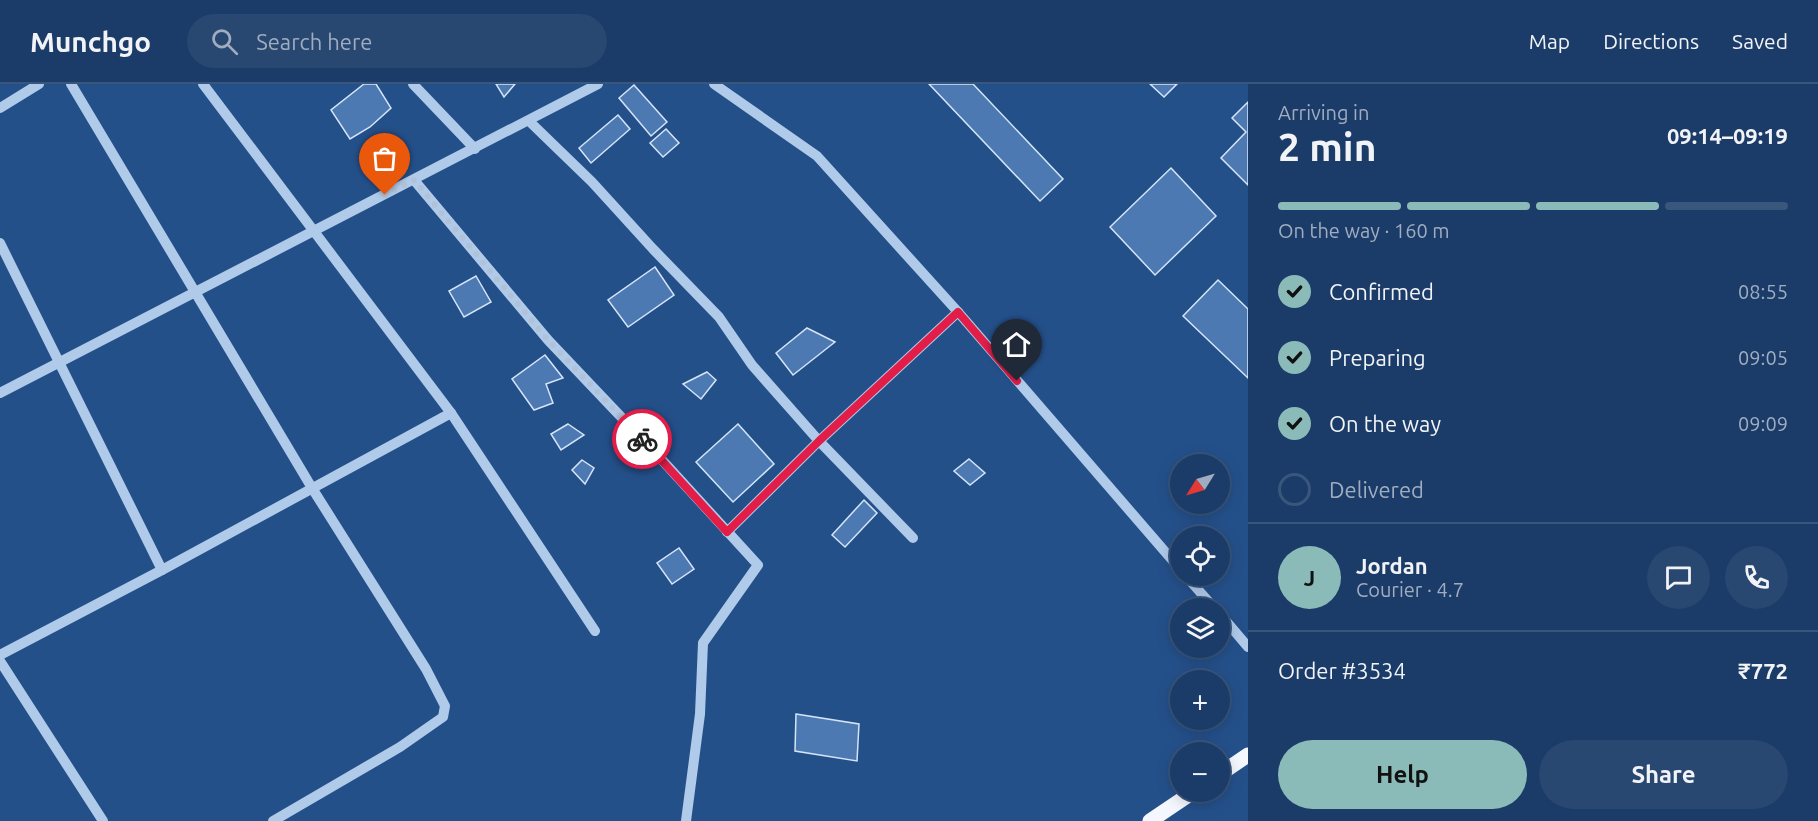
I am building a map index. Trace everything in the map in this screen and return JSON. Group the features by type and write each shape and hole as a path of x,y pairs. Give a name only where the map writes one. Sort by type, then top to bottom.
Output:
{"main road":[{"path":"1230,767 1248,755"},
{"path":"1150,821 1178,802"}],"street":[{"path":"0,108 39,84"},
{"path":"71,84 312,488 426,669 444,706 443,717 400,747 273,821"},
{"path":"203,84 451,413 595,631"},
{"path":"413,84 475,149"},
{"path":"0,393 598,84"},
{"path":"714,84 817,156 958,312 1170,557"},
{"path":"529,121 592,182 719,317 752,365 819,441 914,538"},
{"path":"414,180 548,340 758,565 703,643 700,714 686,821"},
{"path":"0,243 162,570"},
{"path":"727,532 819,441 958,312"},
{"path":"0,655 451,413"},
{"path":"1195,586 1205,598"},
{"path":"1230,626 1248,647"},
{"path":"0,661 103,821"}],"building":[{"path":"364,84 376,84 391,108 370,127 350,139 331,110"},
{"path":"496,84 515,84 504,97"},
{"path":"929,84 973,84 1063,179 1040,201"},
{"path":"1150,84 1177,84 1164,97"},
{"path":"634,85 667,122 651,136 619,98"},
{"path":"1248,102 1248,185 1221,158 1246,132 1232,118"},
{"path":"618,115 630,129 591,163 579,148"},
{"path":"666,129 679,143 663,157 650,143"},
{"path":"1171,168 1216,216 1155,275 1110,227"},
{"path":"655,267 674,295 628,327 608,300"},
{"path":"476,276 491,302 464,317 449,291"},
{"path":"1218,280 1248,309 1248,378 1183,316"},
{"path":"807,328 835,342 793,375 776,353"},
{"path":"545,355 563,378 546,384 553,403 534,410 512,379"},
{"path":"707,372 716,380 701,399 683,384"},
{"path":"568,424 584,435 561,450 551,434"},
{"path":"738,424 774,464 733,502 696,462"},
{"path":"969,459 985,473 970,485 954,471"},
{"path":"582,460 594,468 585,484 572,470"},
{"path":"864,500 877,513 845,547 832,535"},
{"path":"679,548 694,569 672,584 657,563"},
{"path":"796,714 859,724 857,761 795,751"}],"way so far":[{"path":"385,195 414,180 548,340 642,439"}],"route":[{"path":"642,439 727,532 819,441 958,312 1017,381"}]}
